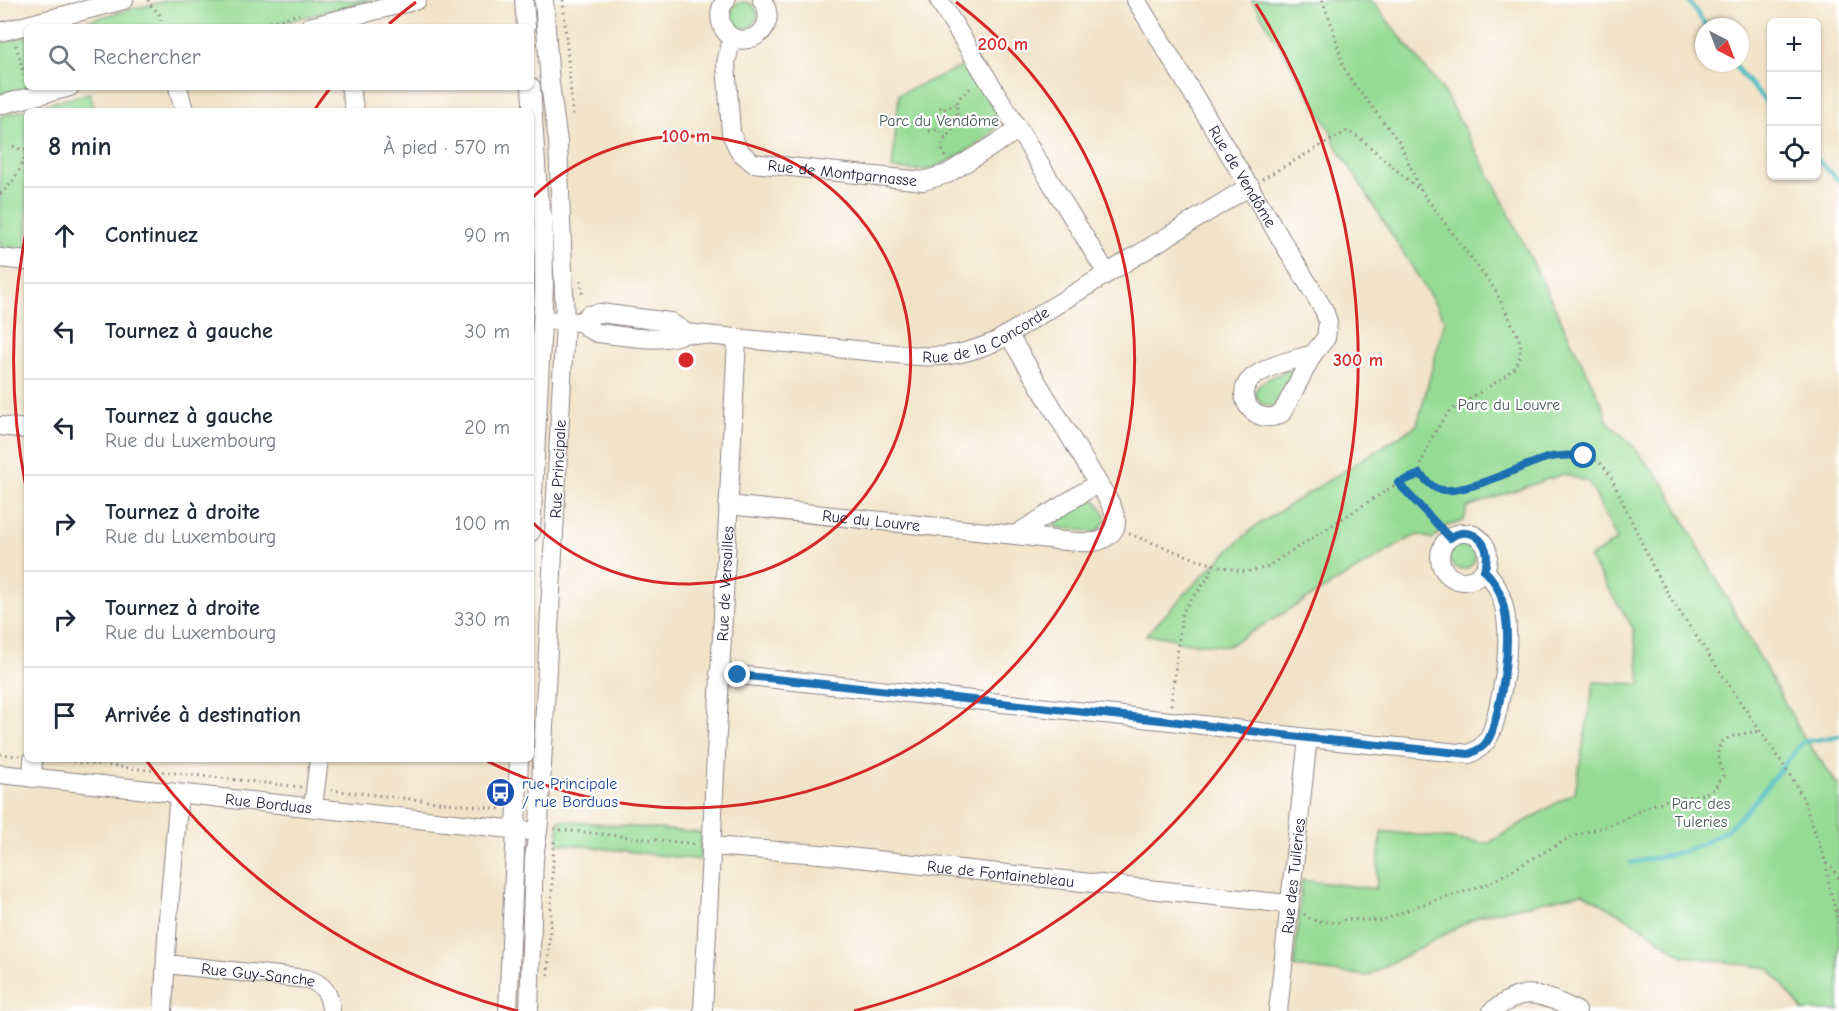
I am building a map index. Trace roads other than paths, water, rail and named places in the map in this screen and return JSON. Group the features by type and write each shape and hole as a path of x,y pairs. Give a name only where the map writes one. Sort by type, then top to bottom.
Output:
{"street":[{"path":"30,24 124,0"},
{"path":"337,24 417,0"},
{"path":"524,0 526,24"},
{"name":"Rue Principale","path":"529,1011 534,858 546,830 573,321 544,0"},
{"path":"726,0 720,11 722,26 732,37 748,40 762,32 768,16 767,8 762,0"},
{"path":"939,0 1106,272"},
{"name":"Rue de Vendôme","path":"1136,0 1254,183 1324,310 1328,331 1322,344 1313,354"},
{"path":"6,30 24,25"},
{"name":"Rue de Montparnasse","path":"732,37 726,63 731,133 739,152 753,163 922,181 933,180 947,174 1018,130"},
{"path":"0,105 58,90"},
{"path":"178,90 183,108"},
{"path":"351,90 354,108"},
{"name":"Rue Principale","path":"531,90 532,108"},
{"name":"Rue Principale","path":"534,133 538,195 543,218 543,320 534,473"},
{"name":"Rue de la Concorde","path":"543,320 573,321 608,334 667,339 686,333 937,357 961,354 997,341 1254,183"},
{"path":"0,258 24,261"},
{"name":"Rue du Louvre","path":"728,505 1088,542 1102,540 1112,532 1116,520 1112,508 1008,334"},
{"name":"Rue de Versailles","path":"703,1011 706,846 719,673 737,338"},
{"path":"0,426 24,429"},
{"path":"1015,535 1098,483"},
{"path":"1461,533 1469,534 1482,542 1488,555 1484,570 1472,580 1464,582 1449,576 1440,562 1443,546 1450,538 1461,533"},
{"path":"719,673 1308,738 1463,753 1475,752 1485,744 1492,730 1506,676 1507,640 1501,598 1496,584 1484,570"},
{"name":"Rue des Tuileries","path":"1278,1011 1294,908 1308,738"},
{"path":"27,762 32,778"},
{"path":"313,807 319,762"},
{"path":"508,1011 519,762"},
{"name":"Rue Borduas","path":"0,774 516,830 546,830"},
{"path":"163,1011 179,794"},
{"name":"Rue de Fontainebleau","path":"706,846 820,854 1294,908"},
{"name":"Rue Guy-Sanche","path":"166,964 318,982 326,990 330,999 331,1011"},
{"path":"1492,1011 1516,997 1528,994 1577,1011"}],"waterway":[{"path":"1688,0 1701,18"},
{"path":"1740,72 1767,103"},
{"path":"1821,163 1839,181"},
{"path":"1631,863 1681,852 1702,844 1725,831 1748,809 1803,742 1839,736"}],"place":[{"name":"rue Principale / rue Borduas","path":"501,792"}],"park label":[{"name":"Parc du Vendôme","path":"939,120"},
{"name":"Parc du Louvre","path":"1509,404"},
{"name":"Parc des Tuleries","path":"1701,812"}]}
